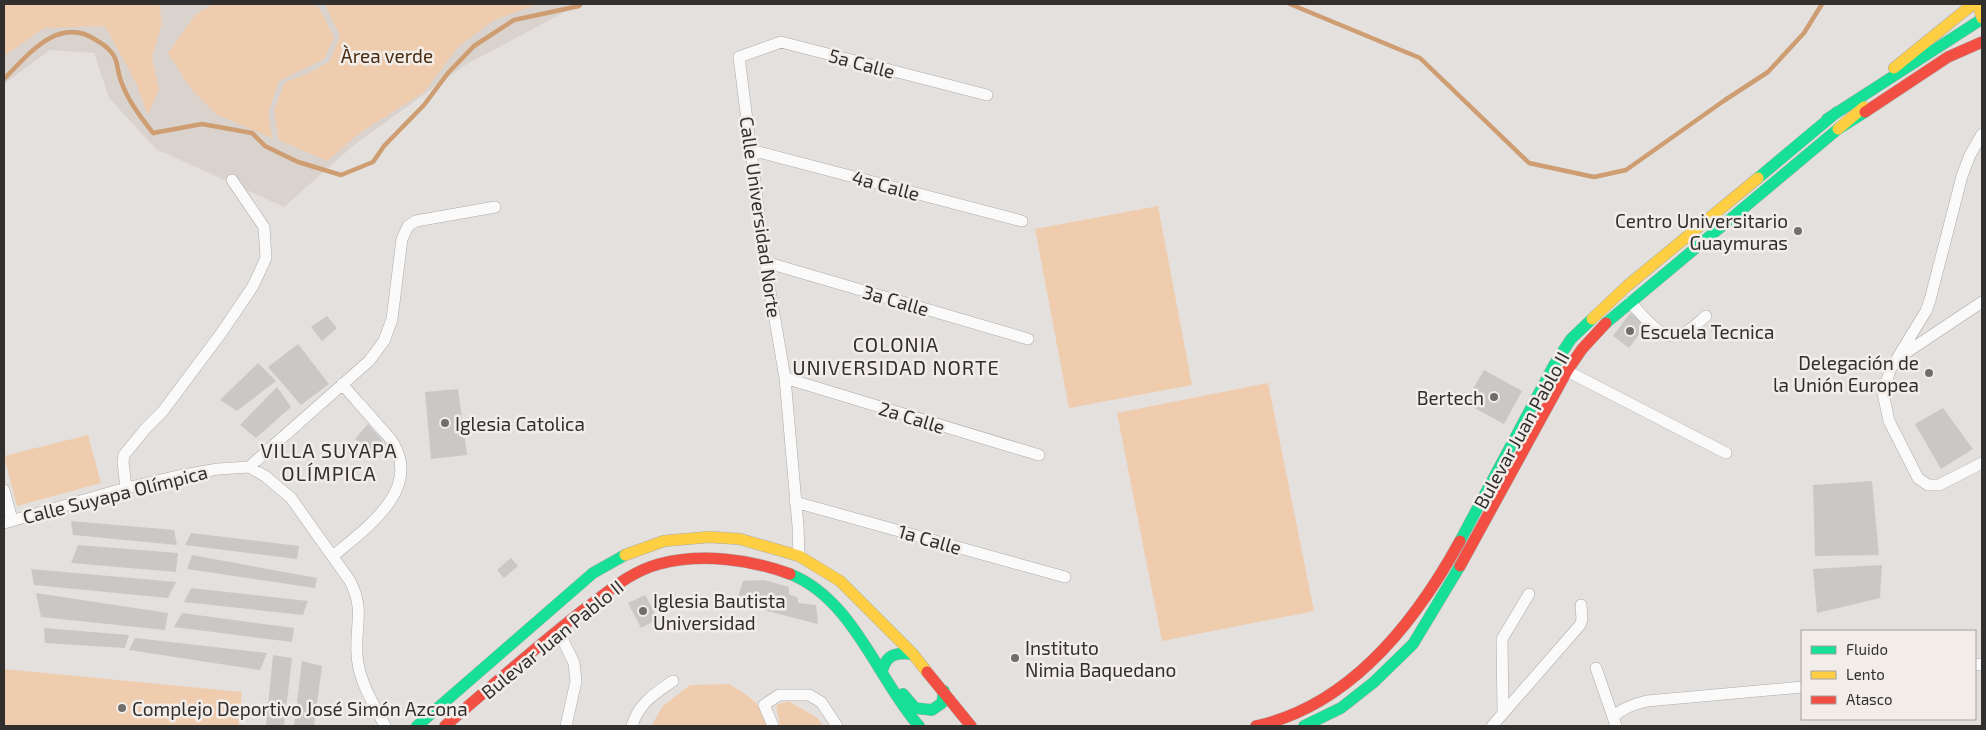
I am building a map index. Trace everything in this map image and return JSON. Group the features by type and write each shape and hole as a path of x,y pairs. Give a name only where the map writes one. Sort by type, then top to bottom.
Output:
{"main road":[{"name":"Bulevar Juan Pablo II","path":"1827,119 1875,90 1929,52 1979,10"},
{"name":"Bulevar Juan Pablo II","path":"1256,726 1300,711 1339,688 1376,659 1410,621 1447,566 1554,364 1571,339 1627,286 1827,119 1979,10"},
{"name":"Bulevar Juan Pablo II","path":"1304,726 1341,708 1374,682 1413,644 1478,535 1567,371 1582,349 1604,325 1880,94 1932,58 1982,27"},
{"name":"Bulevar Juan Pablo II","path":"1838,129 1948,57 1982,42"},
{"name":"Bulevar Juan Pablo II","path":"417,726 593,573 628,553 664,541 709,537 740,539 799,556 840,581 913,654 971,726"},
{"name":"Bulevar Juan Pablo II","path":"445,726 558,630 630,575 678,560 711,558 741,561 791,574 811,584 828,600 850,626 882,672 906,712 918,726"},
{"path":"882,672 884,662 890,656 899,652 913,654"},
{"path":"891,687 901,691 915,708 926,710 932,710 942,703 944,691"}],"street":[{"name":"5a Calle","path":"739,57 781,42 987,95"},
{"name":"Calle Universidad Norte","path":"739,57 765,262 785,378 799,556"},
{"path":"1982,134 1970,154 1962,176 1926,311 1890,370 1884,393 1889,421 1918,478 1928,485 1939,485 1982,464"},
{"name":"4a Calle","path":"751,150 1022,221"},
{"path":"126,488 124,455 163,411 222,332 253,286 266,258 264,227 232,180"},
{"path":"385,726 363,685 358,667 359,618 357,594 348,577 291,498 265,476 249,467 369,361 384,342 392,319 402,239 408,226 416,221 495,207"},
{"name":"3a Calle","path":"765,262 1028,338"},
{"path":"1630,302 1662,335 1682,335 1706,316"},
{"path":"1899,357 1982,302"},
{"path":"1567,371 1726,453"},
{"name":"2a Calle","path":"785,378 1039,455"},
{"path":"333,556 377,520 389,503 402,473 400,458 392,442 342,384"},
{"name":"Calle Suyapa Olímpica","path":"8,521 126,488 210,470 249,467"},
{"path":"4,490 8,521"},
{"name":"1a Calle","path":"795,502 1065,577"},
{"path":"1502,712 1502,640 1528,594"},
{"path":"1492,726 1502,712 1580,626 1582,619 1581,605"},
{"path":"558,630 574,663 576,681 566,726"},
{"path":"1596,668 1615,722"},
{"path":"632,726 635,717 650,696 673,681"},
{"path":"1615,722 1618,712 1632,705 1647,701 1801,687"},
{"path":"773,726 764,705 779,695 795,694 809,695 821,702 837,726"},
{"path":"906,712 912,726"}],"shaded area":[{"path":"4,4 580,4 465,65 354,145 284,207 156,149 109,98 94,53 50,50 4,84"}],"green space":[{"path":"4,4 159,4 162,22 152,58 159,89 148,115 136,83 105,26 44,28 4,56"},
{"path":"213,4 313,4 319,8 334,37 324,59 279,81 268,112 272,138 216,114 192,90 168,53 195,15"},
{"name":"Àrea verde","path":"325,4 538,4 494,20 459,46 424,92 361,132 327,161 279,140 274,110 285,82 310,73 330,61 340,36"},
{"path":"1158,206 1192,385 1069,408 1035,229"},
{"path":"1268,383 1314,611 1162,641 1117,413"},
{"path":"88,435 101,483 17,506 4,456"},
{"name":"Complejo Deportivo José Simón Azcona","path":"4,669 242,692 239,726 4,726"},
{"path":"729,684 754,700 762,711 766,726 651,726 663,706 690,685"},
{"path":"788,701 818,718 823,726 780,726 776,705"}],"building":[{"name":"Escuela Tecnica","path":"1630,313 1646,325 1629,348 1613,336"},
{"path":"327,316 337,328 322,341 311,327"},
{"path":"298,344 329,384 301,405 268,367"},
{"path":"258,363 276,381 237,411 220,400"},
{"name":"Bertech","path":"1484,370 1522,391 1504,424 1465,403"},
{"path":"277,387 291,407 256,438 240,425"},
{"name":"Iglesia Catolica","path":"458,389 467,455 431,459 425,392"},
{"path":"1943,408 1973,449 1941,469 1915,424"},
{"path":"368,424 387,446 375,455 355,439"},
{"path":"1872,481 1879,555 1815,556 1813,485"},
{"path":"71,521 174,530 177,545 73,535"},
{"path":"191,533 299,546 297,559 185,545"},
{"path":"78,545 178,553 176,572 71,563"},
{"path":"192,555 317,578 315,588 187,569"},
{"path":"511,558 518,566 504,578 497,570"},
{"path":"1882,565 1880,598 1817,613 1813,569"},
{"path":"31,569 176,582 168,598 34,585"},
{"path":"764,580 789,587 789,594 798,598 798,603 816,605 818,624 736,603 743,581"},
{"path":"191,588 308,601 303,615 184,602"},
{"path":"36,593 168,613 165,630 41,617"},
{"name":"Iglesia Bautista Universidad","path":"645,595 658,619 641,628 628,603"},
{"path":"182,613 294,628 292,642 174,627"},
{"path":"44,628 129,635 125,648 45,643"},
{"path":"135,638 267,653 260,670 129,650"},
{"path":"273,655 292,658 284,726 266,726"},
{"path":"302,661 322,666 314,726 294,726"}],"waterway":[{"path":"4,79 23,59 45,41 69,32 82,34 96,40 114,55 127,95 153,133 202,124 252,133 265,146 298,162 341,175 373,162 384,146 424,105 448,73 474,46 514,20 581,4"},
{"path":"1290,4 1420,58 1529,163 1594,177 1626,170 1768,72 1804,33 1822,4"}],"traffic: fast":[{"path":"1827,119 1982,19"},
{"path":"1758,178 1837,112"},
{"path":"1606,323 1838,129 1865,112"},
{"path":"1460,541 1554,365 1571,339 1592,319"},
{"path":"417,726 593,573 625,555"},
{"path":"1304,726 1341,708 1374,682 1413,644 1460,566"},
{"path":"790,574 812,586 831,602 847,620 904,707 919,726"},
{"path":"882,672 889,658 902,653 913,654"},
{"path":"903,694 915,708 932,710 942,703 944,691"}],"traffic: slow":[{"path":"1894,68 1973,4"},
{"path":"1978,4 1982,18"},
{"path":"1838,129 1864,107"},
{"path":"1592,319 1627,286 1758,178"},
{"path":"625,555 664,541 709,537 740,539 799,556 840,581 913,654 927,672"}],"traffic: jam":[{"path":"1865,112 1948,57 1982,42"},
{"path":"1460,566 1567,371 1582,349 1606,323"},
{"path":"1256,726 1290,716 1321,700 1350,680 1377,656 1423,601 1460,541"},
{"path":"445,726 582,611 638,572 659,564 709,558 742,561 790,574"},
{"path":"927,672 971,726"}],"place":[{"name":"Centro Universitario Guaymuras","path":"1798,231"},
{"name":"Escuela Tecnica","path":"1630,331"},
{"name":"Delegación de la Unión Europea","path":"1929,373"},
{"name":"Bertech","path":"1494,397"},
{"name":"Iglesia Catolica","path":"445,423"},
{"name":"Iglesia Bautista Universidad","path":"643,611"},
{"name":"Instituto Nimia Baquedano","path":"1015,658"},
{"name":"Complejo Deportivo José Simón Azcona","path":"122,708"}],"district":[{"name":"COLONIA UNIVERSIDAD NORTE","path":"896,356"},
{"name":"VILLA SUYAPA OLÍMPICA","path":"329,462"}]}
